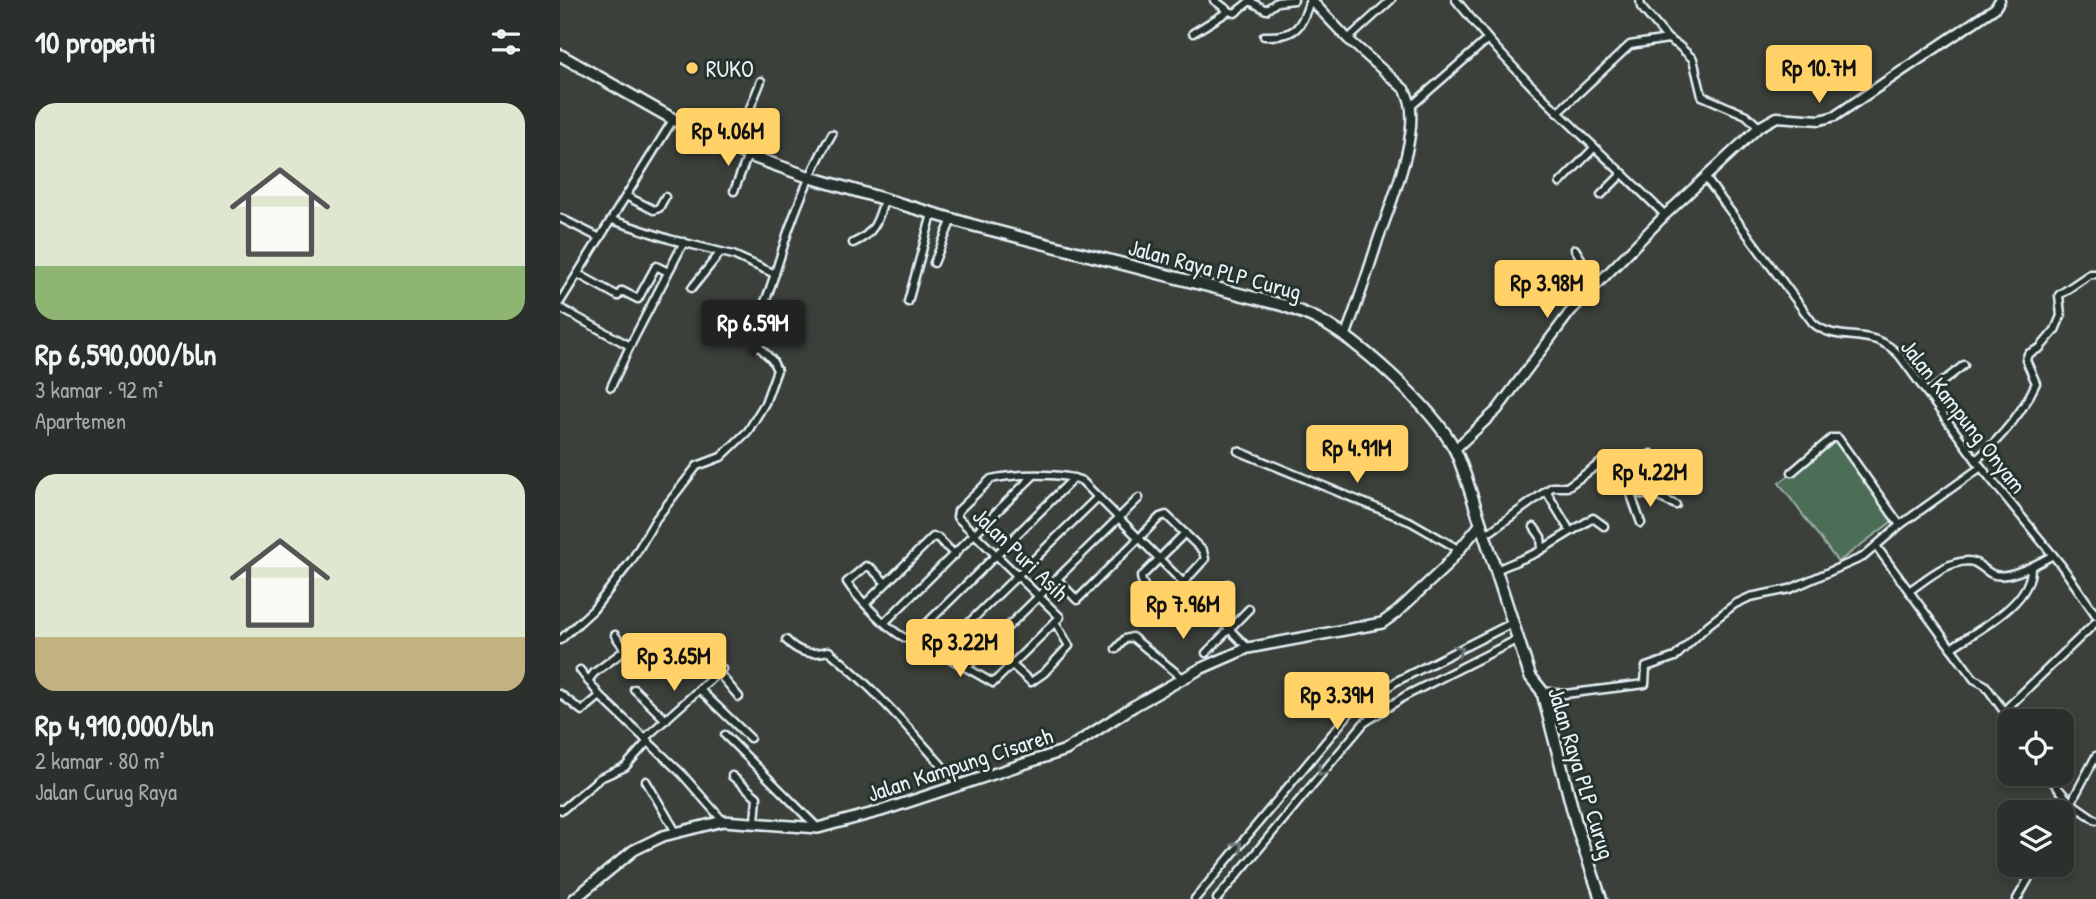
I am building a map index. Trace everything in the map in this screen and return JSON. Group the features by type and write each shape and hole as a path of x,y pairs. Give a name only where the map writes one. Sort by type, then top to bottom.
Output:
{"main road":[{"name":"Jalan Raya PLP Curug","path":"560,55 673,120 731,148 809,177 932,214 1282,305 1319,320 1345,337 1406,390 1433,418 1455,449 1530,677 1542,691 1577,827 1601,899"},
{"name":"Jalan Kampung Cisareh","path":"574,899 646,842 723,821 818,828 881,811 1066,750 1134,706 1248,648 1381,623 1396,613 1482,528"}],"street":[{"path":"1214,0 1235,13 1250,1 1266,10 1279,1 1294,0"},
{"path":"1264,36 1283,37 1296,29 1301,24 1310,0 1408,95 1409,142 1399,182 1345,337"},
{"path":"1348,39 1391,0"},
{"path":"1456,0 1488,39 1557,113 1665,215"},
{"path":"1640,0 1641,7 1668,40 1693,59 1702,96 1746,115 1759,127"},
{"path":"1455,449 1497,410 1570,312 1665,215 1759,127 1777,117 1820,120 1835,116 1995,8 2000,0"},
{"path":"1193,33 1229,11"},
{"path":"1410,107 1488,39"},
{"path":"1557,113 1630,45 1668,40"},
{"path":"731,148 735,145 761,81"},
{"path":"560,302 673,120"},
{"path":"560,640 593,610 632,560 656,519 697,466 721,457 743,438 757,418 777,370 772,360 748,336 768,298 809,177 832,134"},
{"path":"1560,183 1594,148"},
{"path":"734,191 748,155"},
{"path":"1601,195 1623,173"},
{"name":"Jalan Kampung Onyam","path":"1705,177 1813,323 1828,333 1876,338 1900,356 1981,467 2053,555 2096,613"},
{"path":"625,196 654,210 659,208 665,197"},
{"path":"853,243 872,231 884,200"},
{"path":"908,302 932,214"},
{"path":"560,218 600,238"},
{"path":"934,263 952,219"},
{"path":"612,220 733,255 775,274"},
{"path":"611,387 684,243"},
{"path":"1575,249 1590,273 1593,289"},
{"path":"692,288 720,253"},
{"path":"578,274 618,296 622,291 638,299 653,269 656,267 668,272"},
{"path":"1976,460 2026,405 2036,383 2026,360 2028,354 2040,348 2055,330 2061,316 2059,295 2090,274 2096,273"},
{"path":"560,308 630,346"},
{"path":"1928,393 1964,365"},
{"path":"1792,472 1832,438 1838,438 1900,525"},
{"path":"1238,451 1411,522 1460,550"},
{"path":"1622,479 1651,454"},
{"path":"1482,528 1490,531 1552,487 1567,487 1606,459 1630,492 1641,523"},
{"path":"1542,691 1565,694 1645,684 1646,667 1675,657 1708,625 1735,604 1750,597 1790,589 1863,556 1900,525 1981,467"},
{"path":"885,622 1034,476"},
{"name":"Jalan Puri Asih","path":"1058,620 957,515 991,479 1034,476 1074,478"},
{"path":"886,583 866,566 847,584 908,641 1074,478 1082,481 1119,517 1248,648"},
{"path":"1546,491 1570,531"},
{"path":"1630,492 1658,497 1676,505"},
{"path":"939,652 1098,497"},
{"path":"967,667 1139,498"},
{"path":"1057,579 1077,600 1166,515 1205,554 1205,559 1162,606"},
{"path":"1496,570 1517,564 1592,518 1604,526"},
{"path":"1534,527 1541,537 1542,549"},
{"path":"1185,533 1140,580 1183,628 1228,584"},
{"path":"866,603 933,537 938,538 955,555"},
{"path":"1876,546 1974,679 1985,685 2003,709"},
{"path":"1909,591 1943,568 1965,562 1975,562 1994,575 2003,576 2031,567 2053,555"},
{"path":"1951,648 2005,611 2029,581 2031,567"},
{"path":"1206,653 1249,609"},
{"path":"920,631 939,652 993,683 1058,620 1070,644 1044,673 1031,682 1012,665"},
{"path":"2006,709 2096,622"},
{"path":"1195,899 1352,710 1397,681 1512,623"},
{"path":"588,681 594,673 625,650 615,635"},
{"path":"1116,649 1125,639 1132,637 1184,679"},
{"path":"1217,899 1349,738 1372,716 1405,696 1518,639"},
{"path":"786,640 804,653 830,652 844,663 959,785"},
{"path":"580,670 600,696 681,773 723,821"},
{"path":"561,810 600,778 625,768 646,740 720,671 739,697"},
{"path":"634,689 666,720"},
{"path":"699,689 750,738"},
{"path":"560,694 582,711 600,696"},
{"path":"725,735 818,828"},
{"path":"2071,800 2096,756"},
{"path":"732,776 757,797 755,822"},
{"path":"646,781 676,832"},
{"path":"2056,786 2068,800"},
{"path":"2074,805 2096,820"},
{"path":"1270,808 1283,819"},
{"path":"2017,899 2030,877"}],"green space":[{"path":"1835,441 1894,520 1838,562 1779,483"}],"place":[{"name":"RUKO","path":"692,68"}]}
